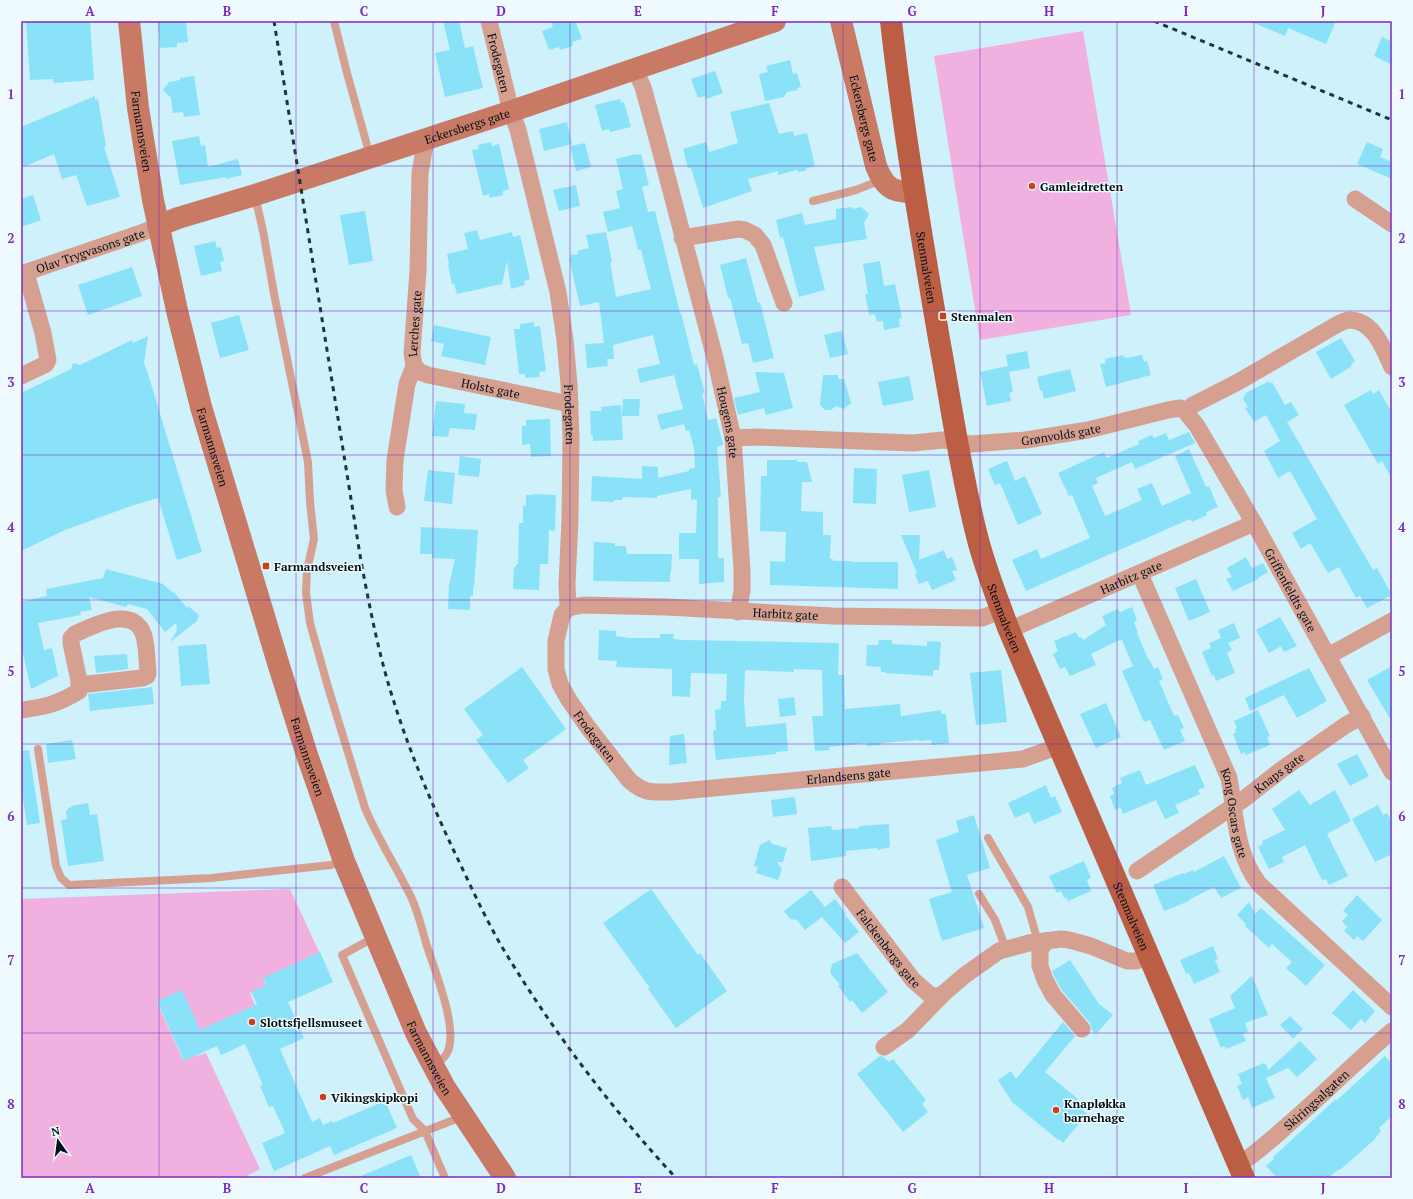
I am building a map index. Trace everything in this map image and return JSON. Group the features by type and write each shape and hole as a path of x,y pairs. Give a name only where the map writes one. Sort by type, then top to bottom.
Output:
{"main road":[{"name":"Farmannsveien","path":"129,21 138,108 158,226 178,315 201,407 307,755 344,861 416,1033 444,1086 505,1178"},
{"name":"Eckersbergs gate","path":"158,226 178,218 255,195 635,70 775,21"},
{"name":"Eckersbergs gate","path":"841,21 876,166 882,180"},
{"name":"Stenmalveien","path":"891,21 914,192 957,442 976,532 988,574 1005,620 1241,1171"},
{"path":"882,180 891,189 898,192 914,192"}],"street":[{"name":"Frodegaten","path":"489,21 511,111 518,130 558,292 565,340 569,384 571,446 567,584 568,608 562,615 556,641 556,668 560,684 568,700 629,780 637,787"},
{"name":"Hougens gate","path":"635,70 643,87 658,138 682,238 716,362 733,438 742,570 742,591 738,612"},
{"name":"Lerches gate","path":"397,507 394,490 395,460 407,384 414,366 412,353 418,271 420,173 426,139"},
{"path":"1355,199 1392,224"},
{"name":"Olav Trygvasons gate","path":"24,273 158,226"},
{"path":"682,238 738,229 745,230 755,236 763,245 784,303"},
{"path":"21,376 46,364 48,360 43,333 24,273"},
{"path":"1185,411 1193,405 1238,382 1338,324 1348,320 1362,322 1372,330 1392,367"},
{"name":"Holsts gate","path":"414,366 420,372 428,375 570,404"},
{"name":"Grønvolds gate","path":"733,438 758,437 913,443 943,440 971,444 1026,440 1088,430 1168,410 1180,408 1185,411"},
{"name":"Griffenfeldts gate","path":"1185,411 1197,426 1254,523 1392,772"},
{"name":"Harbitz gate","path":"568,608 583,605 810,615 982,618 1005,620 1140,574 1254,523"},
{"name":"Kong Oscars gate","path":"1140,574 1229,778 1234,805 1236,829 1241,852 1251,873 1259,884 1392,1007"},
{"path":"21,710 45,707 64,700 79,691 71,643 75,634 116,618 129,620 136,624 143,635 145,642 147,676 142,678 79,685"},
{"path":"1328,656 1392,621"},
{"name":"Knaps gate","path":"1137,871 1234,805 1346,725 1362,716"},
{"name":"Erlandsens gate","path":"637,787 648,792 671,792 1016,759 1059,746"},
{"name":"Falckenbergs gate","path":"842,887 913,980 933,996 939,996 944,993"},
{"path":"884,1047 908,1030 944,993 965,975 999,951 1042,941 1061,939 1078,942 1127,961 1136,961 1149,956"},
{"path":"1042,941 1040,950 1040,966 1044,980 1053,995 1082,1029"},
{"name":"Skiringsalgaten","path":"1241,1171 1259,1150 1392,1031"}],"lane":[{"path":"334,21 370,157"},
{"path":"813,201 856,190 882,180"},
{"path":"255,195 264,231 275,299 308,462 314,539 307,570 306,593 310,623 365,808 413,901 446,1004 450,1024 448,1051 444,1059 434,1067"},
{"path":"38,749 56,866 61,878 69,885 211,878 330,865 344,861"},
{"path":"988,838 1028,907 1042,941"},
{"path":"979,894 995,920 1006,949"},
{"path":"375,937 342,955 413,1119 425,1131 445,1178"},
{"path":"305,1178 464,1117"}],"shaded area":[{"name":"Gamleidretten","path":"1083,31 1131,315 980,340 934,56"},
{"path":"290,889 320,954 263,979 266,986 250,993 255,1006 207,1027 201,1036 181,991 157,1002 183,1060 206,1053 260,1169 243,1178 21,1178 21,899"}],"building":[{"path":"26,21 90,21 94,80 54,83 53,79 30,80"},
{"path":"161,21 186,21 188,42 177,43 177,47 160,48 158,23 161,23"},
{"path":"443,21 459,21 465,48 473,46 483,88 445,97 435,53 450,50"},
{"path":"551,21 575,21 582,39 572,42 573,46 560,50 559,47 549,50 542,31 553,27"},
{"path":"1249,21 1336,21 1326,44 1288,28 1285,36"},
{"path":"1382,37 1392,42 1392,65 1374,56"},
{"path":"790,60 793,74 797,73 801,87 797,88 797,90 787,92 784,97 765,101 759,74 768,72 766,66"},
{"path":"715,71 723,93 706,99 705,96 698,98 691,79"},
{"path":"194,76 200,115 184,117 183,112 173,113 171,98 163,90 169,82 180,80 180,78"},
{"path":"95,96 95,100 98,99 106,146 104,147 120,197 87,206 76,175 62,179 54,154 21,168 21,127"},
{"path":"620,99 621,103 624,102 631,127 610,132 609,129 602,131 595,105"},
{"path":"769,103 779,134 793,131 794,136 807,133 815,166 807,168 805,171 799,172 797,170 778,175 778,171 748,179 752,191 703,208 691,168 688,168 683,149 706,142 709,152 738,143 730,112"},
{"path":"567,122 572,144 544,151 539,129"},
{"path":"199,136 201,146 205,145 208,167 238,159 242,175 226,179 226,177 180,185 172,141"},
{"path":"491,142 492,146 499,144 509,189 503,191 503,195 490,198 489,194 483,196 472,150 479,149 478,145"},
{"path":"1367,142 1383,149 1380,157 1392,162 1392,179 1357,164"},
{"path":"585,143 591,167 576,171 570,146"},
{"path":"641,154 649,185 642,187 648,212 655,211 694,365 697,364 705,393 702,394 708,420 716,418 723,443 723,445 717,447 721,497 718,497 718,558 724,558 724,582 699,584 699,559 679,559 679,533 696,533 697,499 691,500 691,489 657,496 657,498 623,497 622,500 614,500 614,502 591,501 592,476 642,479 642,466 658,467 658,478 689,471 689,469 695,468 694,448 689,430 686,431 684,424 661,430 657,415 683,409 674,375 640,383 637,369 660,364 653,335 613,345 614,359 607,359 608,366 587,368 585,344 604,343 599,302 580,306 569,258 571,258 570,255 578,254 577,251 589,248 586,235 606,232 612,262 610,262 616,297 651,289 641,250 638,250 632,226 608,232 603,212 620,208 616,191 623,189 616,159"},
{"path":"576,185 580,206 559,211 553,190"},
{"path":"33,195 41,220 21,227 21,199"},
{"path":"852,207 853,209 861,207 869,214 864,223 867,239 814,247 825,290 799,297 783,237 780,238 776,220 802,213 805,225 836,219 836,209"},
{"path":"365,211 373,261 349,265 340,215"},
{"path":"477,230 480,240 512,232 513,237 520,235 530,279 524,281 525,285 511,289 507,261 502,284 457,294 454,284 452,284 447,254 468,249 464,233"},
{"path":"215,241 217,248 221,247 224,261 220,262 222,271 201,276 194,246"},
{"path":"746,258 758,303 760,302 774,358 753,363 748,343 742,344 720,265"},
{"path":"880,261 884,286 895,284 902,318 899,318 900,327 884,330 883,321 877,322 875,314 869,315 865,294 868,294 863,264"},
{"path":"132,267 142,296 88,315 78,285"},
{"path":"239,315 249,350 220,358 211,323"},
{"path":"534,322 534,327 540,326 546,371 539,372 540,377 525,378 525,374 519,374 514,329 520,329 520,324"},
{"path":"434,325 491,337 485,365 441,356 444,344 431,341"},
{"path":"842,331 848,354 830,358 824,335"},
{"path":"148,336 144,363 202,552 177,560 158,498 131,506 65,530 21,551 21,393 71,369 73,363 80,365 132,340 133,343"},
{"path":"1341,338 1355,361 1351,364 1352,366 1331,379 1316,352"},
{"path":"1027,351 1030,368 1009,372 1006,355"},
{"path":"1123,355 1124,358 1127,358 1142,355 1144,362 1147,361 1151,375 1106,387 1100,364 1106,363 1105,359"},
{"path":"1008,366 1013,392 1009,393 1011,401 987,406 980,372"},
{"path":"1070,369 1076,391 1044,399 1042,390 1040,391 1037,377"},
{"path":"755,372 784,373 793,408 766,415 764,408 738,415 734,398 760,392"},
{"path":"823,375 838,375 838,379 844,379 851,403 844,409 836,406 831,410 825,410 820,405"},
{"path":"909,376 914,400 883,406 878,382"},
{"path":"1269,381 1270,384 1272,382 1285,405 1291,402 1299,415 1287,422 1373,570 1377,568 1392,595 1367,608 1360,596 1356,598 1339,567 1328,573 1310,543 1301,549 1292,533 1317,519 1290,471 1278,478 1264,451 1280,441 1266,415 1254,422 1245,408 1248,407 1243,399 1246,393"},
{"path":"1371,390 1373,394 1379,390 1392,413 1392,479 1382,461 1378,464 1344,405"},
{"path":"623,399 640,399 639,416 622,416"},
{"path":"436,401 465,404 464,413 477,414 475,430 450,428 448,437 432,436"},
{"path":"621,405 623,440 593,441 593,435 591,435 590,411 602,411 601,407"},
{"path":"550,419 551,456 531,457 530,444 522,445 522,426 526,426 526,420"},
{"path":"1189,432 1195,443 1135,469 1132,462 1096,478 1098,483 1092,486 1105,516 1142,500 1137,489 1152,483 1162,506 1191,493 1175,456 1189,449 1206,487 1209,486 1218,507 1206,512 1207,515 1192,522 1190,519 1026,591 1012,560 1037,549 1041,559 1090,538 1072,495 1069,496 1058,473 1104,452 1107,458 1139,444 1138,441 1152,435 1154,438 1166,433 1169,440"},
{"path":"460,456 481,459 479,477 458,475"},
{"path":"767,460 797,460 797,462 807,462 812,482 802,482 801,511 823,512 823,535 831,535 830,559 833,559 833,561 851,562 898,562 898,589 770,585 770,561 785,562 786,532 760,531 761,476 767,476"},
{"path":"1007,461 1015,481 1025,476 1042,514 1018,525 1000,483 995,485 988,469"},
{"path":"854,468 877,469 876,504 853,503"},
{"path":"428,470 455,473 452,504 424,501"},
{"path":"929,470 936,507 909,512 902,475"},
{"path":"526,495 556,495 555,531 549,530 548,564 540,564 539,590 513,589 514,567 518,564 519,523 523,523 523,506 526,506"},
{"path":"421,527 478,530 474,587 473,596 470,596 470,610 448,609 449,585 455,559 432,558 432,554 420,554"},
{"path":"901,535 920,535 919,560 944,550 947,559 952,557 957,570 952,571 956,580 932,590 928,581 919,584 915,574 917,573"},
{"path":"594,542 615,543 615,546 626,546 627,554 672,554 670,582 593,581"},
{"path":"1246,557 1252,568 1263,563 1268,572 1258,579 1233,591 1226,579 1232,577 1227,568"},
{"path":"106,569 163,584 173,593 173,591 187,608 188,606 199,615 197,621 170,642 177,630 176,623 165,632 147,609 128,604 126,607 89,597 92,610 80,612 81,615 38,623 44,650 52,648 58,676 31,689 21,645 21,602 47,596 46,589 103,578"},
{"path":"1196,579 1210,612 1189,621 1175,588"},
{"path":"1132,607 1137,620 1134,622 1137,633 1148,659 1154,669 1158,667 1163,679 1159,681 1174,716 1178,715 1184,728 1180,730 1185,741 1164,750 1150,720 1144,722 1122,671 1133,666 1122,640 1091,654 1096,665 1070,676 1065,667 1060,669 1053,654 1058,651 1054,641 1076,632 1079,638 1081,637 1083,640 1106,625 1102,616 1118,609 1120,612"},
{"path":"1280,617 1297,646 1284,652 1281,646 1269,653 1256,630"},
{"path":"1234,623 1240,638 1228,643 1232,650 1227,653 1235,673 1216,681 1214,675 1212,676 1202,652 1211,648 1209,643 1221,638 1218,630"},
{"path":"599,630 616,631 616,636 629,638 660,638 660,634 674,634 673,639 684,640 839,643 838,675 844,675 845,709 900,704 901,716 941,710 941,714 946,714 949,743 932,745 931,740 919,740 881,743 881,745 867,746 867,743 829,747 829,750 815,751 812,716 823,716 822,670 794,669 794,672 745,670 744,703 746,727 786,723 788,751 776,752 776,754 716,760 713,734 714,730 716,730 715,710 721,709 721,701 726,701 727,674 691,673 690,697 672,696 672,669 616,667 617,661 598,660"},
{"path":"879,640 892,640 892,644 927,646 927,641 941,642 939,670 933,670 933,676 885,673 881,672 881,667 866,666 867,645 878,645"},
{"path":"206,644 210,684 181,686 178,646"},
{"path":"127,654 128,669 96,673 94,656"},
{"path":"1392,666 1392,722 1367,680"},
{"path":"522,667 566,729 523,760 529,768 508,783 476,740 483,735 464,709"},
{"path":"1309,668 1327,701 1297,718 1284,695 1250,711 1245,698"},
{"path":"1001,670 1007,722 976,725 970,673"},
{"path":"152,687 154,704 90,711 88,694"},
{"path":"794,697 796,715 780,717 778,699"},
{"path":"1106,703 1121,737 1096,748 1080,714"},
{"path":"1258,710 1270,736 1267,737 1270,745 1246,755 1245,752 1241,754 1233,734 1236,732 1235,729 1237,728 1234,721"},
{"path":"684,734 687,763 669,765 670,736"},
{"path":"72,740 76,759 48,763 46,744"},
{"path":"29,750 40,823 27,825 21,786 21,751"},
{"path":"1357,754 1369,776 1350,786 1337,764"},
{"path":"1195,765 1205,787 1198,790 1200,794 1175,805 1179,813 1165,819 1156,800 1123,814 1120,807 1115,810 1110,796 1114,794 1112,788 1122,783 1120,778 1140,770 1146,785"},
{"path":"1046,785 1051,798 1055,796 1062,812 1034,824 1029,812 1015,818 1008,803"},
{"path":"1299,790 1310,805 1335,790 1351,821 1327,834 1348,876 1329,885 1326,879 1322,880 1305,845 1282,857 1284,862 1269,869 1258,847 1263,844 1262,841 1285,830 1272,809"},
{"path":"795,797 797,814 773,817 771,800"},
{"path":"88,803 90,815 97,814 104,861 68,866 61,820 67,819 66,811 68,808 72,807 71,806"},
{"path":"1378,805 1383,815 1387,813 1392,822 1392,854 1375,862 1352,819"},
{"path":"974,815 990,868 967,875 984,928 942,941 929,899 952,892 936,840 959,832 956,821"},
{"path":"889,824 890,847 877,850 877,848 846,851 846,856 811,861 808,828 831,826 832,830"},
{"path":"769,840 772,844 787,848 783,862 777,862 782,869 778,880 756,873 758,867 754,866 760,845"},
{"path":"1224,856 1241,888 1221,898 1214,887 1189,901 1164,911 1153,885 1183,873 1184,874 1193,870 1194,872"},
{"path":"1084,861 1091,878 1087,880 1091,891 1068,901 1066,897 1064,898 1061,891 1057,893 1049,876"},
{"path":"651,889 698,955 700,953 727,991 676,1028 648,989 650,988 603,923"},
{"path":"811,890 825,907 835,899 846,914 845,915 859,932 845,943 822,917 805,930 797,920 790,919 784,911"},
{"path":"1357,895 1382,920 1363,941 1357,936 1354,940 1344,931 1347,927 1342,921 1348,915 1343,911"},
{"path":"1249,902 1255,914 1261,908 1325,965 1306,986 1286,968 1292,962 1272,944 1269,948 1245,926 1246,924 1237,915"},
{"path":"1213,946 1218,959 1215,960 1220,972 1194,984 1189,973 1186,974 1180,960"},
{"path":"320,952 333,982 288,1002 304,1038 280,1049 312,1122 320,1118 323,1125 332,1121 333,1123 385,1101 397,1128 334,1155 330,1146 274,1171 262,1143 285,1133 273,1106 269,1107 260,1086 263,1085 245,1044 221,1055 217,1046 184,1061 157,1001 182,990 200,1030 257,1004 251,992 266,985 263,978"},
{"path":"857,953 888,992 862,1013 852,1000 850,1002 838,986 840,985 830,973 832,964"},
{"path":"1070,960 1099,1004 1113,1015 1096,1034 1092,1030 1090,1023 1061,989 1052,971"},
{"path":"1252,976 1268,1015 1245,1023 1248,1031 1243,1034 1246,1041 1226,1049 1224,1046 1221,1048 1209,1019 1235,1008 1230,996"},
{"path":"1353,990 1375,1011 1365,1023 1361,1019 1351,1030 1332,1013"},
{"path":"1290,1016 1303,1029 1293,1039 1280,1025"},
{"path":"1063,1022 1075,1036 1045,1072 1078,1099 1075,1102 1084,1109 1083,1110 1087,1114 1063,1143 1012,1102 998,1080 1011,1071 1016,1079"},
{"path":"1300,1041 1317,1059 1297,1077 1288,1068 1266,1078 1275,1098 1252,1108 1248,1097 1243,1100 1237,1086 1242,1084 1238,1074 1264,1063 1266,1064 1268,1070"},
{"path":"880,1056 884,1057 889,1062 893,1059 926,1100 922,1104 928,1112 903,1132 857,1074"},
{"path":"1385,1056 1392,1064 1392,1116 1379,1128 1381,1131 1374,1140 1340,1170 1339,1169 1328,1178 1277,1178 1266,1166 1274,1159 1273,1157"},
{"path":"411,1155 421,1178 356,1178"}],"railway":[{"path":"274,21 361,561 379,650 400,721 421,777 445,831 502,947 541,1008 583,1067 628,1124 676,1178"},
{"path":"1154,21 1392,120"}],"place":[{"name":"Gamleidretten","path":"1032,186"},
{"name":"Stenmalen","path":"943,316"},
{"name":"Farmandsveien","path":"266,566"},
{"name":"Slottsfjellsmuseet","path":"252,1022"},
{"name":"Vikingskipkopi","path":"323,1097"},
{"name":"Knapløkka barnehage","path":"1056,1110"}]}
